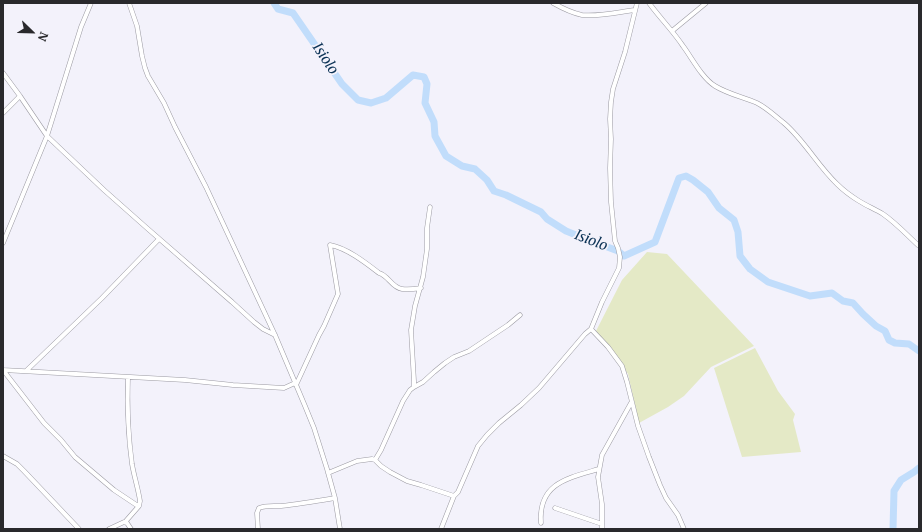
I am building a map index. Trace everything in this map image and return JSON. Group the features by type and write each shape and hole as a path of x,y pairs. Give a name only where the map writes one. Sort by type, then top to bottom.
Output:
{"street":[{"path":"3,243 47,136 90,3"},
{"path":"129,3 137,26 142,56 148,76 164,104 206,187 274,335 314,428 335,498 340,529"},
{"path":"553,3 582,15 635,10"},
{"path":"441,529 454,496 458,492 478,446 499,423 539,388 584,334 591,329 602,302 619,268 620,257 615,241 611,202 610,119 613,89 625,52 637,3"},
{"path":"649,3 711,83 757,103 771,112 796,134 807,146 829,176 848,194 890,219 919,246"},
{"path":"672,31 706,3"},
{"path":"3,73 47,136 159,239 254,322 274,335"},
{"path":"3,113 20,96"},
{"path":"414,387 411,330 415,306 423,277 430,207"},
{"path":"26,371 102,298 159,239"},
{"path":"3,370 185,380 284,388 295,384 338,294 330,245 357,256 379,273 384,274 391,283 400,290 421,288"},
{"path":"376,460 403,401 410,390 454,358 469,351 508,326 520,315"},
{"path":"591,329 622,366 638,426 658,479 666,498 678,515 684,529"},
{"path":"3,370 44,423 76,458 114,490 138,506"},
{"path":"109,529 121,522 125,522 139,506 140,501 132,464 128,430 128,377"},
{"path":"555,508 602,527 602,504 598,477 602,455 632,402"},
{"path":"3,456 17,464 79,529"},
{"path":"328,473 357,461 368,459 376,460 381,466 407,481 421,484 454,496"},
{"path":"541,523 540,513 545,496 555,485 570,477 599,469"},
{"path":"258,529 257,513 259,508 316,502 335,498"},
{"path":"125,522 131,529"}],"green space":[{"path":"647,252 667,254 754,346 711,367 684,396 668,407 639,423 628,374 596,331 622,280"},
{"path":"755,348 778,391 795,414 793,420 801,452 742,457 714,368"}],"waterway":[{"name":"Isiolo","path":"274,3 278,9 293,13 342,84 358,100 371,103 386,98 413,75 424,77 427,84 425,103 434,122 435,136 446,156 462,166 475,169 487,180 494,191 506,195 541,212 547,219 566,231 618,251 624,256 655,242 679,178 686,176 708,192 719,208 734,220 738,232 740,256 750,269 768,282 810,296 832,293 843,301 853,303 876,326 885,331 889,340 895,343 909,344 919,351"},
{"name":"Isiolo","path":"893,529 894,491 901,480 919,468"}]}
